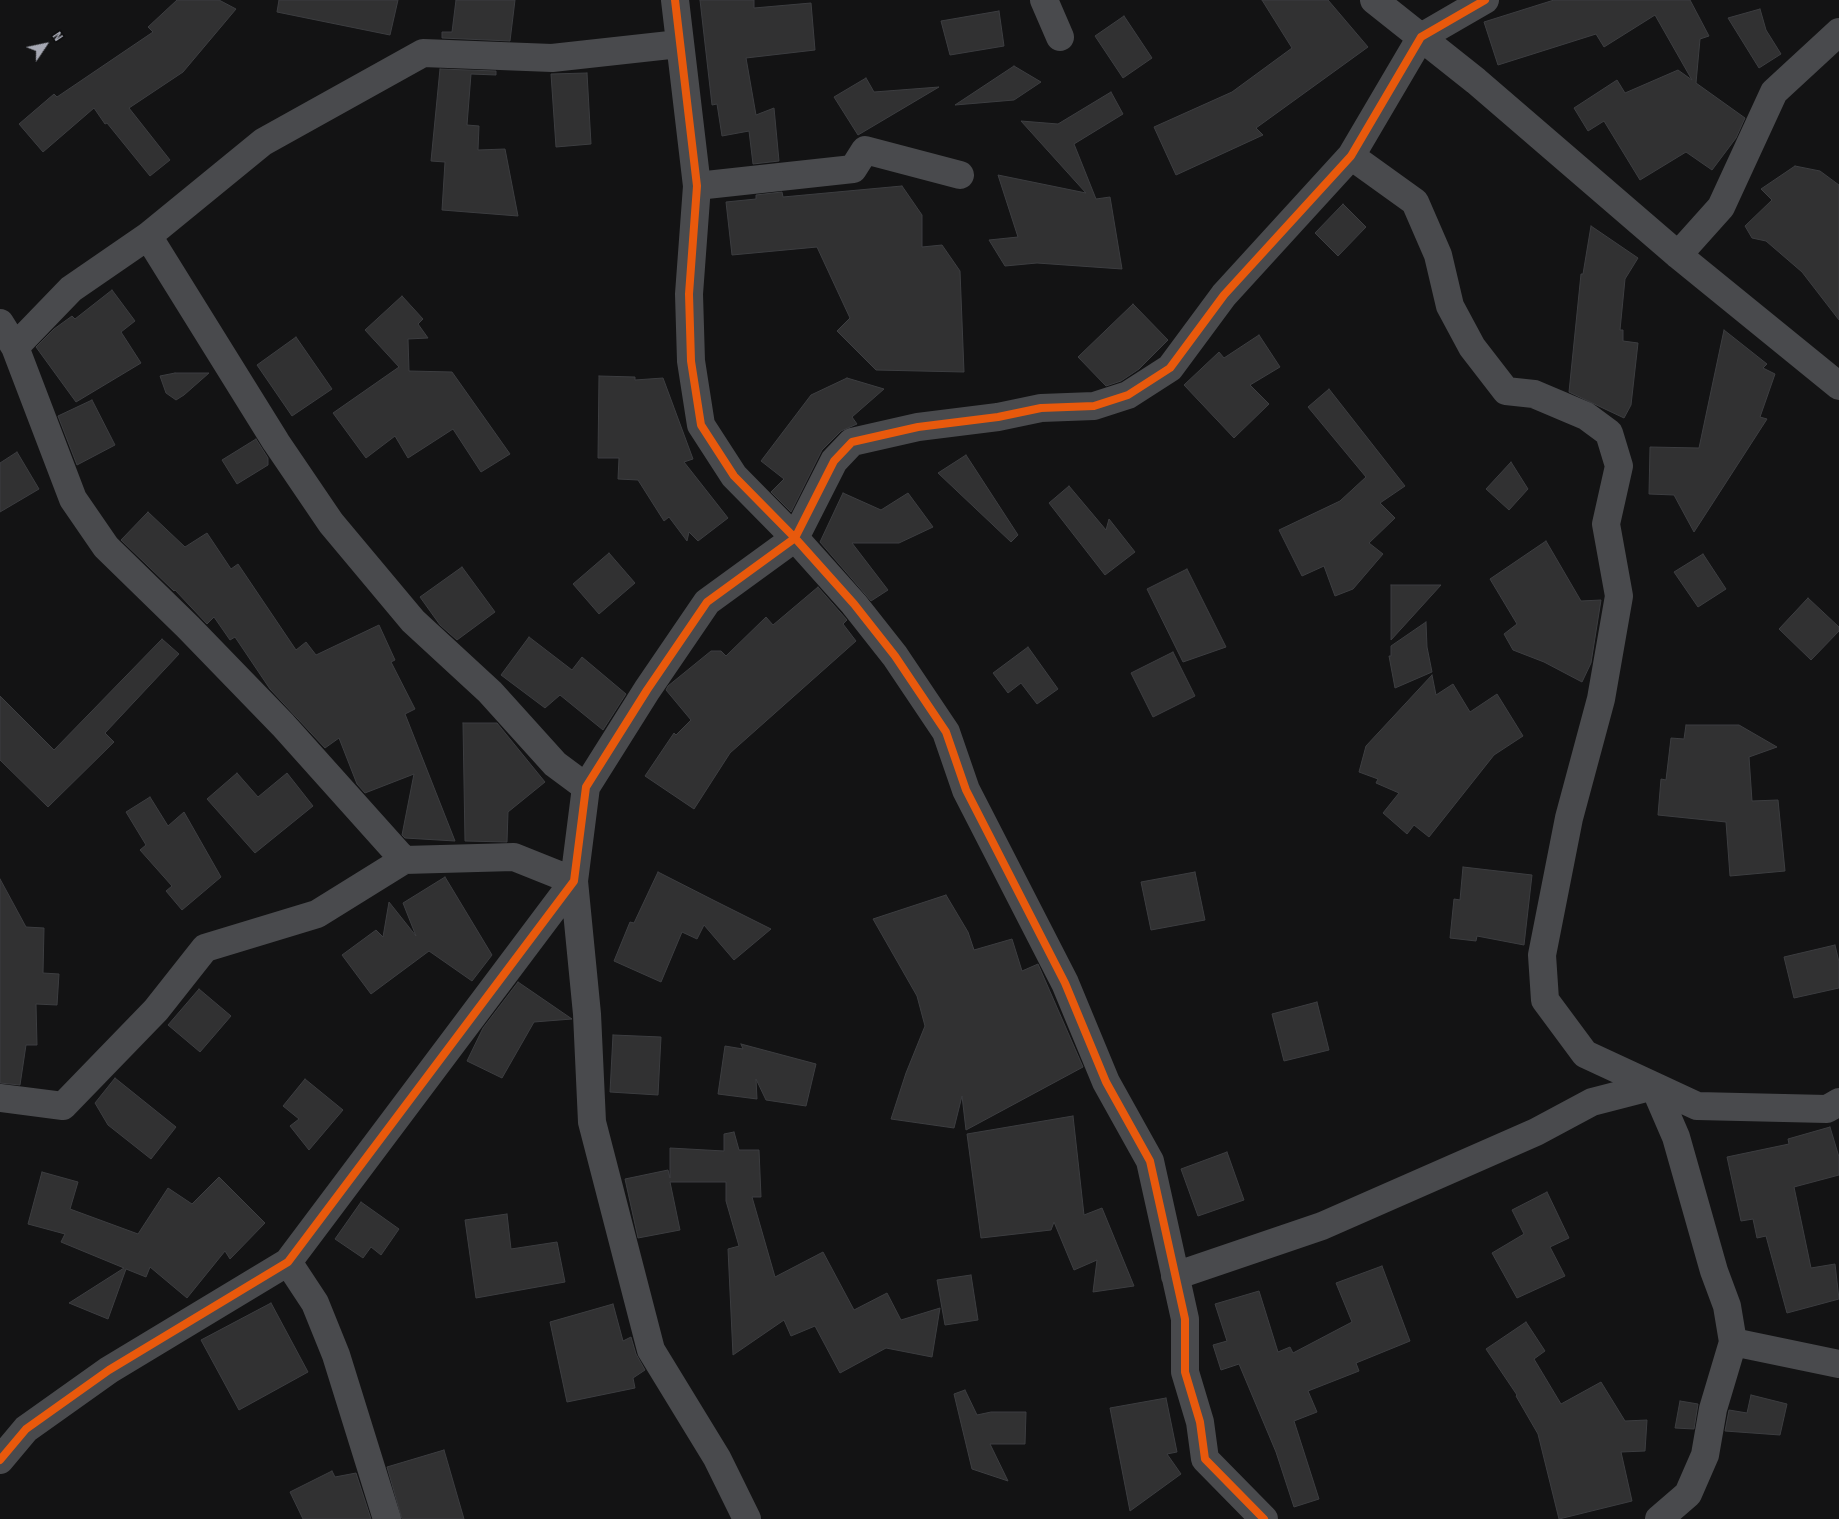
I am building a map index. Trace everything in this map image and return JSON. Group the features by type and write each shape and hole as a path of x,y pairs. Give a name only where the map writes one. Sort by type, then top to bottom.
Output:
{"street":[{"path":"675,0 697,186 689,294 691,361 701,425 734,476 795,538 854,604 895,656 946,732 966,790 1065,983 1106,1082 1150,1161 1184,1319 1185,1372 1200,1422 1205,1459 1264,1519"},
{"path":"1044,0 1060,36"},
{"path":"1374,0 1484,88 1678,256 1839,386"},
{"path":"747,1519 717,1458 651,1350 592,1122 587,1014 574,881 586,787 647,690 707,602 795,538 834,461 852,442 918,427 998,417 1041,408 1094,406 1128,395 1170,368 1224,295 1351,156 1421,37 1485,0"},
{"path":"1678,256 1722,207 1774,92 1839,32"},
{"path":"15,347 72,289 148,236 263,142 423,53 552,58 679,44"},
{"path":"697,186 853,169 865,150 960,174"},
{"path":"1351,156 1415,202 1438,254 1450,306 1472,347 1506,391 1534,394 1586,416 1609,433 1619,466 1606,524 1619,596 1601,700 1569,818 1542,955 1545,1000 1585,1054 1697,1106 1827,1109 1839,1102"},
{"path":"148,236 276,442 331,523 413,622 490,692 555,764 586,787"},
{"path":"0,323 15,347 73,499 106,547 188,627 283,725 404,860"},
{"path":"0,1098 63,1106 156,1010 206,948 317,914 404,860 514,857 574,881"},
{"path":"0,1460 26,1429 109,1370 288,1262 574,881"},
{"path":"1175,1276 1322,1226 1536,1132 1592,1102 1654,1086"},
{"path":"1654,1086 1676,1137 1714,1271 1727,1306 1733,1342 1713,1409 1704,1455 1688,1494 1659,1519"},
{"path":"288,1262 315,1303 336,1355 387,1519"},
{"path":"1733,1342 1839,1364"}],"building":[{"path":"177,0 219,0 236,9 183,72 129,108 170,160 150,176 107,123 105,124 94,108 43,152 19,124 54,94 57,97 153,32 148,27"},
{"path":"279,0 398,0 390,35 277,12"},
{"path":"456,0 515,0 510,41 442,38 442,32 452,32"},
{"path":"700,0 754,0 754,8 811,3 815,50 746,58 756,115 774,108 779,161 753,164 749,131 722,136 717,104 712,105"},
{"path":"1262,0 1328,0 1368,47 1256,128 1263,135 1176,175 1154,127 1232,92 1292,48"},
{"path":"1554,0 1690,0 1709,36 1700,39 1696,83 1745,118 1736,138 1712,170 1686,152 1640,180 1604,121 1588,131 1574,108 1617,80 1625,93 1678,70 1692,80 1655,15 1604,47 1596,34 1498,65 1484,22"},
{"path":"1760,9 1766,30 1781,54 1759,68 1728,18"},
{"path":"999,11 1004,46 950,55 941,21"},
{"path":"1124,16 1152,58 1123,78 1095,36"},
{"path":"1014,66 1041,82 1014,100 955,105"},
{"path":"440,69 496,71 496,75 471,74 467,125 479,126 478,150 505,149 518,216 442,210 445,162 431,161"},
{"path":"587,73 591,144 556,147 551,74"},
{"path":"866,78 874,92 939,87 858,135 834,97"},
{"path":"1111,92 1123,114 1074,144 1096,199 1110,197 1122,269 1037,263 1005,266 989,240 1018,237 998,175 1086,193 1021,121 1058,124"},
{"path":"1795,166 1820,171 1839,185 1839,320 1802,272 1766,241 1752,238 1745,226 1772,200 1761,189"},
{"path":"902,186 922,215 922,247 942,245 960,271 964,372 876,370 837,331 850,318 817,247 732,255 726,202 756,199 756,195 782,192 783,197"},
{"path":"1343,204 1366,227 1338,256 1315,233"},
{"path":"1591,226 1638,258 1625,279 1620,330 1623,330 1623,341 1638,343 1631,405 1624,418 1569,392 1581,274 1583,274"},
{"path":"112,290 135,321 121,332 141,363 76,402 36,347 54,329 72,316 75,319"},
{"path":"402,296 423,319 418,324 428,338 408,339 409,371 452,372 510,454 481,472 453,429 408,458 395,436 366,458 333,413 399,367 365,330"},
{"path":"1133,304 1168,340 1139,369 1121,381 1106,386 1078,357"},
{"path":"1724,330 1767,364 1763,368 1775,374 1760,417 1767,419 1694,532 1674,495 1649,494 1650,447 1699,448"},
{"path":"1259,335 1280,367 1250,385 1269,404 1234,438 1184,385 1219,352 1224,358"},
{"path":"296,337 332,389 292,416 257,365"},
{"path":"175,373 209,373 176,400 166,393 160,376"},
{"path":"599,376 635,377 635,380 663,378 693,459 684,462 728,518 698,541 689,532 687,541 669,517 664,521 638,480 618,479 619,458 598,458"},
{"path":"847,378 884,389 852,417 857,424 841,431 822,450 791,512 771,492 784,479 761,461 811,395"},
{"path":"1329,389 1405,486 1380,503 1395,518 1369,543 1383,554 1353,589 1335,596 1324,566 1302,576 1279,530 1340,501 1366,477 1308,407"},
{"path":"92,400 115,445 77,465 58,416"},
{"path":"256,439 268,458 268,465 237,484 222,460"},
{"path":"17,452 39,489 0,512 0,463"},
{"path":"966,455 1018,535 1011,542 938,473"},
{"path":"1511,462 1528,489 1509,510 1486,489"},
{"path":"1069,486 1106,530 1109,519 1135,552 1105,575 1049,503"},
{"path":"843,493 881,510 908,493 933,527 899,543 852,543 888,590 871,601 820,542"},
{"path":"148,512 185,547 207,533 231,569 238,564 296,650 306,642 316,655 379,625 395,660 391,662 415,709 405,714 455,841 405,838 402,835 414,774 365,793 357,784 339,738 325,748 270,689 235,637 230,640 214,617 207,624 175,590 121,540"},
{"path":"1546,541 1581,601 1601,600 1591,663 1582,682 1544,662 1513,650 1504,634 1517,624 1490,579"},
{"path":"609,553 635,583 599,614 573,584"},
{"path":"1703,554 1726,589 1698,607 1674,572"},
{"path":"462,567 495,612 457,640 440,625 420,597"},
{"path":"1187,569 1226,647 1183,662 1147,589"},
{"path":"1391,585 1441,585 1391,640"},
{"path":"818,587 847,620 843,624 856,641 730,753 694,809 645,776 674,733 676,735 691,720 666,690 668,686 711,651 721,651 726,656 766,617 773,625"},
{"path":"1808,598 1839,627 1839,631 1811,660 1779,629"},
{"path":"1426,622 1427,647 1432,672 1395,688 1389,656 1391,656 1391,646"},
{"path":"529,637 572,670 582,657 626,694 603,730 560,695 545,708 501,675"},
{"path":"162,639 179,654 105,733 114,742 48,807 0,760 0,696 54,750"},
{"path":"1028,647 1058,689 1037,704 1021,683 1008,693 993,673"},
{"path":"1173,652 1195,696 1153,717 1131,673"},
{"path":"1432,675 1436,695 1453,684 1470,712 1497,694 1523,736 1494,755 1429,837 1414,825 1407,834 1383,813 1399,793 1376,783 1378,779 1359,772 1366,746"},
{"path":"463,723 497,723 545,782 508,812 507,842 465,841"},
{"path":"1686,725 1739,725 1777,747 1749,757 1752,801 1778,800 1785,871 1730,876 1726,822 1658,815 1661,779 1666,780 1671,738 1684,739"},
{"path":"237,773 258,797 287,773 313,806 255,853 207,799"},
{"path":"150,797 168,826 184,812 221,877 182,910 166,891 172,886 140,850 146,845 126,812"},
{"path":"1463,867 1532,875 1524,945 1477,936 1476,941 1450,938 1454,899 1460,900"},
{"path":"658,872 771,929 734,960 704,925 697,939 682,932 661,982 614,961 630,922 634,923"},
{"path":"1195,872 1205,920 1151,930 1141,882"},
{"path":"445,877 492,955 472,981 429,951 371,994 342,955 376,930 383,937 389,902 416,936 403,903"},
{"path":"0,879 26,927 44,928 43,973 59,974 57,1005 36,1004 37,1045 26,1045 20,1085 0,1083"},
{"path":"946,895 968,932 974,950 1012,939 1022,971 1038,964 1083,1067 966,1130 962,1096 954,1128 891,1119 906,1073 925,1026 917,996 873,919"},
{"path":"1835,945 1839,962 1839,988 1794,998 1784,957"},
{"path":"518,982 572,1019 534,1022 502,1078 467,1061 483,1028"},
{"path":"199,989 231,1016 200,1052 168,1025"},
{"path":"1317,1002 1329,1050 1284,1061 1272,1014"},
{"path":"613,1035 661,1037 658,1095 610,1092"},
{"path":"741,1044 816,1064 806,1106 766,1100 756,1079 757,1099 718,1094 725,1046 743,1049"},
{"path":"115,1078 176,1127 151,1159 108,1125 95,1103"},
{"path":"305,1079 343,1110 309,1150 290,1126 299,1119 283,1106"},
{"path":"1073,1116 1084,1215 1102,1208 1134,1286 1093,1292 1097,1260 1074,1270 1054,1222 1051,1230 981,1238 967,1134"},
{"path":"1830,1127 1839,1157 1839,1175 1794,1187 1811,1268 1835,1264 1839,1299 1787,1313 1766,1236 1757,1238 1753,1219 1741,1221 1727,1157 1789,1144 1788,1139"},
{"path":"734,1132 739,1150 759,1150 761,1197 752,1197 775,1277 823,1252 854,1310 887,1293 901,1320 940,1308 932,1357 886,1348 840,1373 815,1326 791,1336 784,1320 733,1355 728,1249 739,1246 726,1201 726,1182 670,1182 680,1230 638,1238 625,1179 668,1170 670,1178 670,1148 724,1151 724,1134"},
{"path":"1227,1152 1244,1200 1198,1216 1181,1169"},
{"path":"42,1172 78,1182 70,1209 138,1234 168,1188 192,1204 219,1177 265,1223 230,1259 225,1251 187,1298 150,1267 146,1277 126,1269 108,1319 69,1303 124,1268 61,1242 65,1234 28,1224"},
{"path":"1547,1192 1569,1238 1550,1247 1565,1276 1517,1298 1492,1253 1524,1234 1512,1210"},
{"path":"361,1202 399,1229 381,1255 371,1247 363,1258 335,1239"},
{"path":"507,1214 511,1249 557,1242 565,1282 476,1298 465,1220"},
{"path":"1382,1266 1410,1341 1356,1363 1359,1371 1308,1391 1317,1412 1294,1421 1319,1499 1294,1507 1276,1452 1239,1364 1221,1370 1213,1345 1227,1341 1215,1304 1259,1291 1278,1352 1290,1347 1293,1353 1352,1322 1336,1283"},
{"path":"971,1275 978,1320 945,1325 937,1280"},
{"path":"271,1303 308,1372 239,1410 201,1340"},
{"path":"613,1304 623,1341 631,1337 636,1354 645,1370 633,1378 635,1388 567,1402 550,1322"},
{"path":"1526,1322 1545,1351 1534,1359 1561,1404 1601,1382 1625,1421 1647,1420 1645,1451 1621,1452 1632,1501 1559,1519 1538,1434 1517,1395 1486,1349"},
{"path":"965,1390 977,1415 991,1412 1026,1412 1025,1444 990,1444 1008,1481 972,1469 954,1394"},
{"path":"1751,1395 1787,1404 1780,1435 1725,1431 1729,1410 1747,1413"},
{"path":"1166,1398 1177,1452 1167,1454 1181,1474 1130,1511 1110,1408"},
{"path":"1680,1401 1698,1404 1694,1429 1675,1428"},
{"path":"444,1450 464,1519 402,1519 387,1467"},
{"path":"332,1471 335,1477 356,1473 371,1519 303,1519 290,1492"}],"cycle path":[{"path":"675,0 697,186 689,294 691,361 701,425 734,476 795,538 854,604 895,656 946,732 966,790 1065,983 1106,1082 1150,1161 1185,1319 1185,1372 1200,1422 1205,1459 1264,1519"},
{"path":"0,1460 26,1429 109,1370 288,1262 574,881 586,787 647,690 707,602 795,538 834,461 852,442 918,427 998,417 1041,408 1094,406 1128,395 1170,368 1224,295 1351,156 1421,37 1485,0"}]}
